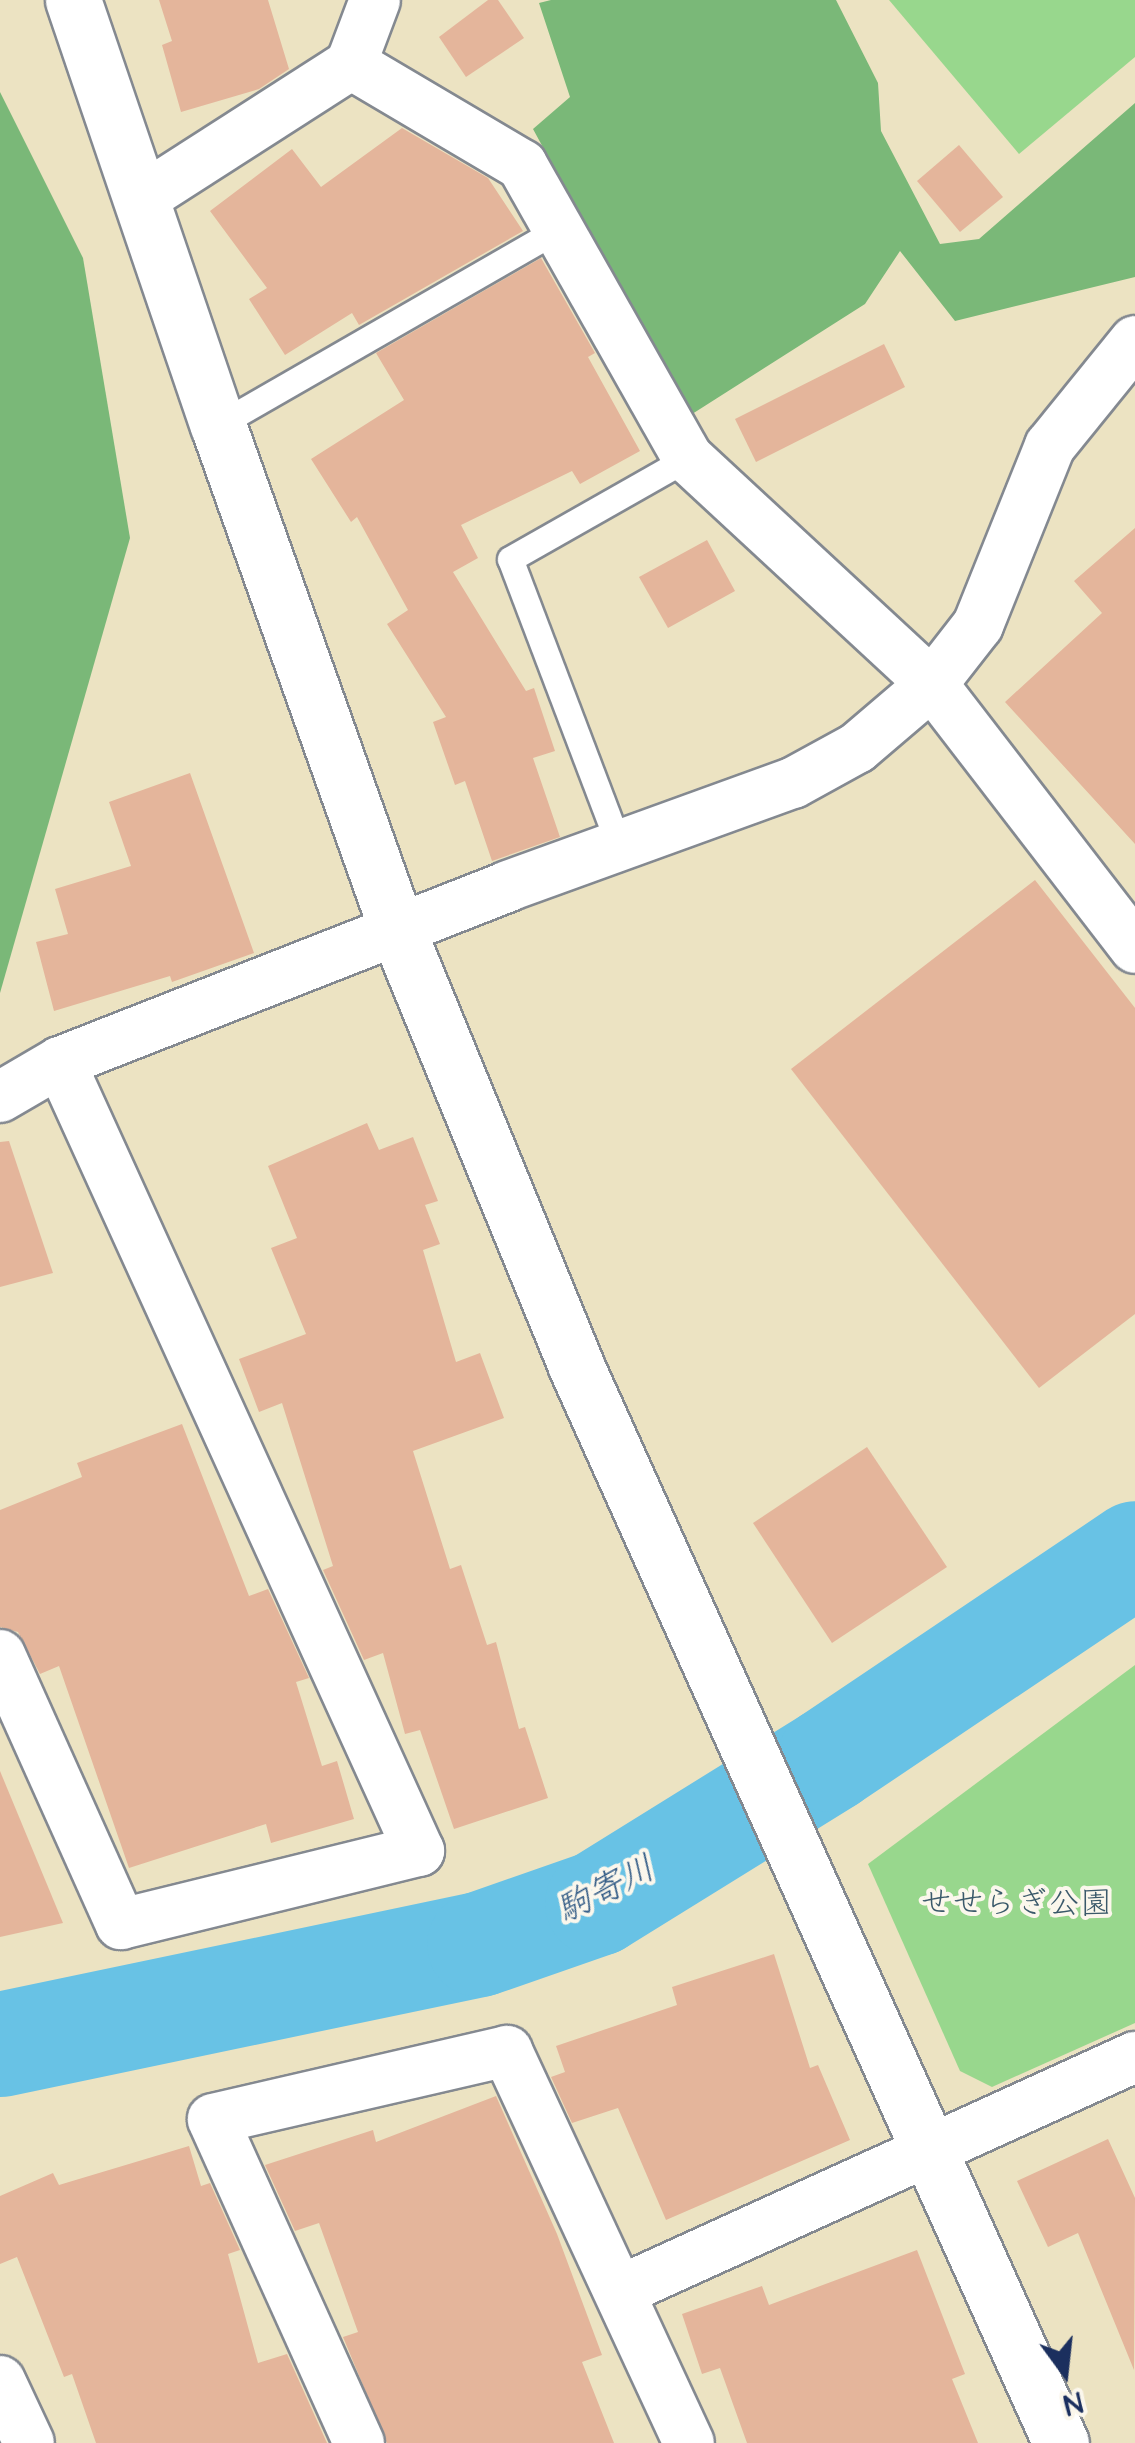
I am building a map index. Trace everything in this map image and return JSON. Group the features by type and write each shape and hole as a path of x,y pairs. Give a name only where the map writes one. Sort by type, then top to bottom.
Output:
{"street":[{"path":"73,0 218,425 397,929 576,1366 1061,2443"},
{"path":"140,199 351,64 375,0"},
{"path":"351,64 522,164 688,458 932,684 1135,948"},
{"path":"0,1098 60,1062 397,929 793,782 857,748 932,684 978,625 1050,446 1135,341"},
{"path":"0,1655 121,1924 419,1851 60,1062"},
{"path":"359,2443 213,2119 506,2051 689,2443"},
{"path":"620,2291 926,2148 1135,2057"},
{"path":"0,2381 29,2443"}],"lane":[{"path":"218,425 560,228"},
{"path":"620,848 510,560 688,458"}],"green space":[{"path":"836,0 878,83 881,131 940,244 979,239 1135,103 1135,277 955,321 900,251 865,304 689,416 533,129 570,97 539,3"},
{"path":"889,0 1135,0 1135,57 1019,154"},
{"path":"0,92 83,258 130,538 0,993"},
{"name":"せせらぎ公園","path":"1135,1665 1135,2023 992,2087 960,2071 868,1864"}],"building":[{"path":"159,0 268,0 289,69 259,89 181,112 162,45 172,41"},
{"path":"488,0 498,0 524,38 466,77 439,37"},
{"path":"402,128 488,178 523,231 359,325 352,313 285,355 249,299 267,288 210,211 292,149 321,187"},
{"path":"959,145 1003,197 960,232 917,181"},
{"path":"541,258 595,353 588,357 640,451 580,484 572,471 461,525 478,558 453,572 526,691 534,688 555,751 533,758 560,837 492,861 465,781 455,785 433,722 446,717 387,624 408,610 357,517 351,522 311,459 404,400 376,353"},
{"path":"884,344 905,387 756,462 735,419"},
{"path":"1135,528 1135,844 1005,702 1102,613 1074,581"},
{"path":"707,540 735,591 668,628 639,577"},
{"path":"190,773 254,953 172,982 170,976 54,1011 36,942 68,934 55,889 131,866 109,802"},
{"path":"1035,880 1135,1008 1135,1314 1039,1388 791,1069"},
{"path":"367,1123 379,1150 413,1137 438,1201 425,1205 440,1244 423,1250 456,1362 480,1353 504,1418 413,1451 450,1569 461,1565 487,1645 496,1642 519,1729 525,1727 548,1798 454,1829 420,1730 405,1734 383,1653 364,1660 323,1570 333,1566 282,1403 259,1412 239,1359 306,1334 271,1248 297,1238 268,1166"},
{"path":"9,1141 53,1273 0,1287 0,1142"},
{"path":"182,1424 249,1596 268,1589 309,1678 296,1682 322,1766 337,1761 354,1819 271,1843 266,1824 129,1868 59,1666 40,1674 18,1632 0,1627 0,1510 82,1477 77,1463"},
{"path":"867,1447 947,1567 832,1643 753,1523"},
{"path":"0,1771 63,1923 0,1937"},
{"path":"774,1954 810,2068 818,2065 850,2140 666,2220 618,2108 572,2123 551,2077 565,2072 556,2046 677,2005 672,1987"},
{"path":"496,2096 557,2234 602,2355 582,2362 614,2443 387,2443 343,2337 358,2332 319,2223 295,2231 265,2165 373,2130 376,2142"},
{"path":"1108,2139 1135,2198 1134,2370 1078,2233 1048,2247 1017,2181"},
{"path":"189,2146 201,2186 210,2183 240,2250 228,2254 258,2363 287,2354 327,2443 96,2443 72,2374 64,2377 17,2257 0,2264 0,2196 53,2173 59,2185"},
{"path":"917,2250 965,2374 952,2379 978,2443 747,2443 720,2368 702,2374 682,2314 762,2286 769,2305"}],"waterway":[{"name":"駒寄川","path":"0,2044 479,1944 597,1903 829,1759 1135,1553"}]}
